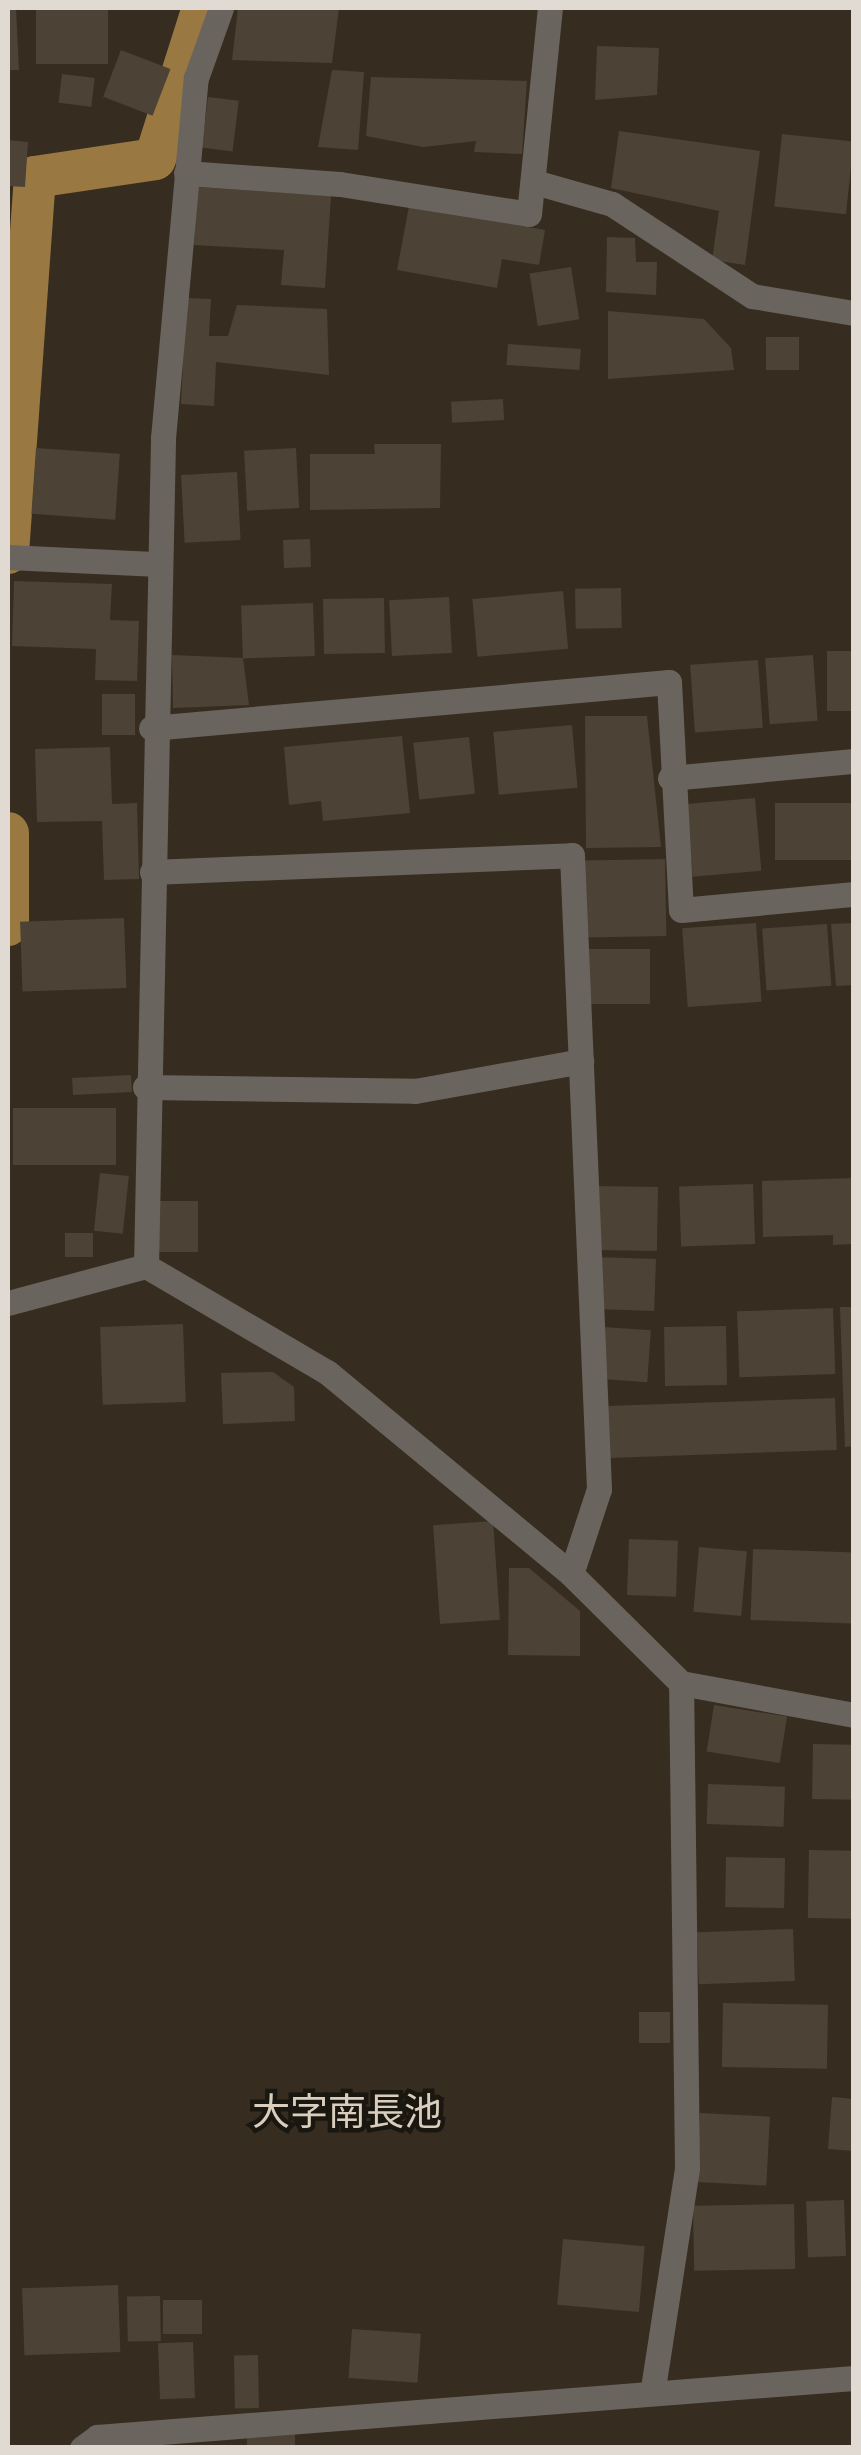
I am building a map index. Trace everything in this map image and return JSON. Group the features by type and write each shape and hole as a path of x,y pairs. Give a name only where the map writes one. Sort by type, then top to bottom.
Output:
{"street":[{"path":"146,1266 151,728 160,564 196,78 221,8"},
{"path":"186,173 340,184 529,214 538,184 550,8"},
{"path":"538,184 612,204 752,296 854,313"},
{"path":"10,557 160,564"},
{"path":"151,728 669,682 670,778 682,910 854,894"},
{"path":"670,778 854,761"},
{"path":"152,872 572,855 599,1489 571,1574"},
{"path":"146,1086 416,1091 580,1061"},
{"path":"8,1303 146,1266 327,1372 571,1574 681,1683 854,1715"},
{"path":"653,2388 687,2168 681,1683"},
{"path":"82,2448 97,2437 653,2388 854,2378"}],"building":[{"path":"8,8 16,8 19,70 8,70"},
{"path":"36,8 108,8 108,64 36,64"},
{"path":"238,8 339,8 332,63 232,60"},
{"path":"597,46 659,48 657,95 595,100"},
{"path":"121,50 170,69 153,116 103,97"},
{"path":"332,70 364,72 358,150 318,147"},
{"path":"62,74 95,78 91,107 58,103"},
{"path":"371,77 527,81 522,154 474,152 476,141 423,147 366,136"},
{"path":"208,97 239,101 233,151 202,148"},
{"path":"619,131 760,151 745,265 712,260 719,211 611,188"},
{"path":"782,134 854,142 846,214 774,207"},
{"path":"8,140 28,142 25,187 8,186"},
{"path":"197,187 331,196 325,288 281,285 284,250 194,245"},
{"path":"409,206 545,230 539,265 502,259 497,288 397,270"},
{"path":"607,237 635,238 636,262 657,262 656,295 606,292"},
{"path":"571,267 579,319 538,326 530,274"},
{"path":"186,298 211,299 209,336 228,336 237,305 327,309 329,375 216,362 214,406 181,404"},
{"path":"608,311 704,319 731,348 734,370 608,379"},
{"path":"766,337 799,337 799,370 766,370"},
{"path":"508,344 581,349 579,370 507,365"},
{"path":"503,399 504,420 452,423 451,402"},
{"path":"374,444 441,444 440,508 310,510 310,454 375,454"},
{"path":"36,448 120,454 115,520 31,514"},
{"path":"296,448 299,508 247,511 244,451"},
{"path":"237,472 241,540 185,543 181,475"},
{"path":"310,539 311,567 284,568 283,540"},
{"path":"14,581 112,584 110,620 139,621 137,681 95,680 96,649 12,646"},
{"path":"621,588 622,628 576,629 575,589"},
{"path":"563,591 568,649 477,657 472,599"},
{"path":"449,597 452,653 392,656 389,600"},
{"path":"384,598 385,653 324,654 323,599"},
{"path":"313,603 315,656 243,658 241,606"},
{"path":"827,651 854,651 854,711 827,711"},
{"path":"172,655 243,658 249,705 173,708"},
{"path":"813,655 818,721 770,724 765,658"},
{"path":"758,660 763,728 695,733 690,665"},
{"path":"102,694 135,694 135,735 102,735"},
{"path":"585,716 647,716 661,847 586,848"},
{"path":"572,725 577,788 499,795 493,732"},
{"path":"402,736 410,813 323,821 321,801 289,805 284,747"},
{"path":"469,737 475,794 419,800 413,743"},
{"path":"110,747 112,804 137,803 139,879 104,880 102,821 37,822 35,749"},
{"path":"755,798 761,871 693,877 686,804"},
{"path":"775,803 854,803 854,860 775,860"},
{"path":"665,859 666,936 585,937 584,860"},
{"path":"124,918 126,988 23,992 20,922"},
{"path":"756,923 762,1002 688,1007 682,928"},
{"path":"854,923 854,985 836,986 831,924"},
{"path":"827,924 831,986 766,990 762,929"},
{"path":"587,949 650,949 650,1004 587,1004"},
{"path":"131,1075 132,1092 73,1095 72,1078"},
{"path":"13,1108 116,1108 116,1165 13,1165"},
{"path":"100,1173 129,1176 123,1234 94,1231"},
{"path":"854,1178 854,1244 833,1245 833,1235 763,1237 762,1181"},
{"path":"753,1184 755,1244 681,1247 679,1187"},
{"path":"595,1186 658,1187 657,1251 594,1250"},
{"path":"157,1201 198,1201 198,1252 157,1252"},
{"path":"65,1233 93,1233 93,1257 65,1257"},
{"path":"596,1257 656,1259 654,1311 594,1309"},
{"path":"840,1307 854,1307 854,1446 845,1447"},
{"path":"833,1308 835,1374 739,1377 737,1311"},
{"path":"183,1324 186,1402 103,1405 100,1327"},
{"path":"726,1326 727,1385 665,1386 664,1327"},
{"path":"603,1327 651,1330 647,1382 599,1379"},
{"path":"273,1372 294,1387 295,1421 223,1424 221,1373"},
{"path":"835,1398 837,1450 609,1458 607,1406"},
{"path":"493,1521 500,1620 440,1624 433,1525"},
{"path":"629,1539 678,1541 676,1597 627,1595"},
{"path":"699,1547 747,1551 741,1616 693,1612"},
{"path":"753,1549 854,1553 851,1623 751,1620"},
{"path":"509,1568 529,1568 580,1611 580,1656 508,1655"},
{"path":"714,1705 787,1717 780,1763 707,1751"},
{"path":"813,1744 854,1745 853,1800 812,1799"},
{"path":"708,1784 785,1787 784,1827 707,1824"},
{"path":"809,1850 854,1851 853,1919 808,1918"},
{"path":"726,1857 785,1858 784,1908 725,1907"},
{"path":"793,1929 795,1981 699,1984 697,1932"},
{"path":"723,2003 828,2005 827,2069 722,2067"},
{"path":"639,2012 670,2012 670,2043 639,2043"},
{"path":"832,2097 854,2099 854,2151 828,2149"},
{"path":"700,2113 770,2117 766,2186 696,2182"},
{"path":"844,2200 846,2256 808,2257 806,2201"},
{"path":"794,2204 795,2269 694,2271 693,2206"},
{"path":"563,2239 645,2246 639,2312 557,2305"},
{"path":"118,2285 120,2352 24,2355 22,2288"},
{"path":"160,2296 161,2341 128,2342 127,2297"},
{"path":"163,2300 202,2300 202,2334 163,2334"},
{"path":"352,2329 421,2334 417,2383 349,2378"},
{"path":"193,2342 195,2398 160,2399 158,2343"},
{"path":"234,2355 258,2355 259,2408 235,2408"},
{"path":"247,2431 295,2431 295,2448 247,2448"}],"waterway":[{"path":"8,553 35,177 155,159 203,8"},
{"path":"8,833 8,925"}],"district":[{"name":"大字南長池","path":"347,2113"}]}
